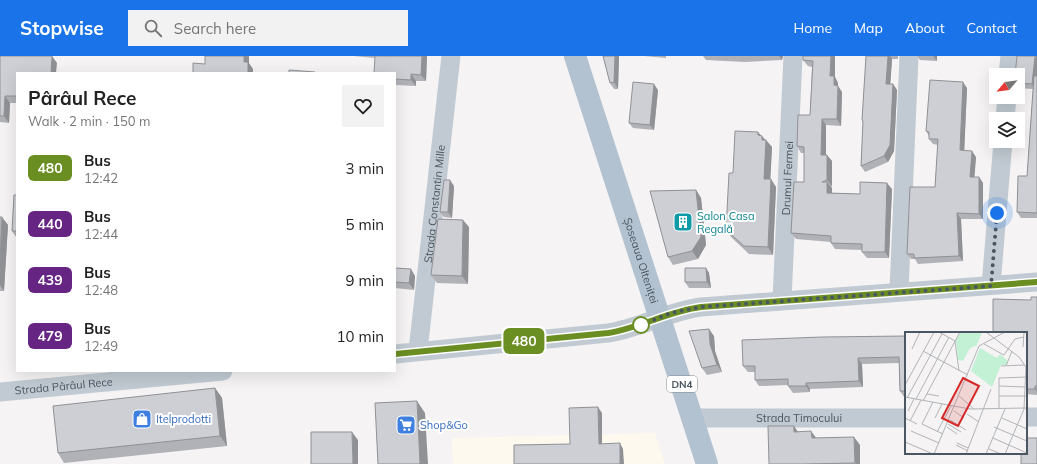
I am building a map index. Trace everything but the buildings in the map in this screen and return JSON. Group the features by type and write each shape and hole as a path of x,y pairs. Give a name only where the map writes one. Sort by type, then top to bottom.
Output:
{"main road":[{"name":"Șoseaua Olteniței","path":"575,56 661,317 707,464"}],"street":[{"name":"Strada Constantin Mille","path":"418,351 451,56"},
{"name":"Drumul Fermei","path":"782,300 793,56"},
{"path":"899,292 909,56"},
{"path":"1009,68 1010,56"},
{"path":"991,286 1002,148"},
{"path":"396,354 608,333 634,327 687,308 1037,282"},
{"name":"Strada Pârâul Rece","path":"0,392 212,372"},
{"name":"Strada Timocului","path":"693,418 905,418"}],"shaded area":[{"path":"655,433 665,464 453,464 452,438"}],"bus line":[{"name":"480","path":"396,354 622,331 687,308 1037,282"}],"place":[{"name":"Salon Casa Regală","path":"683,222"},
{"name":"Itelprodotti","path":"142,419"},
{"name":"Shop&Go","path":"406,425"}],"route":[{"path":"641,325 687,308 991,286 997,213"}]}
